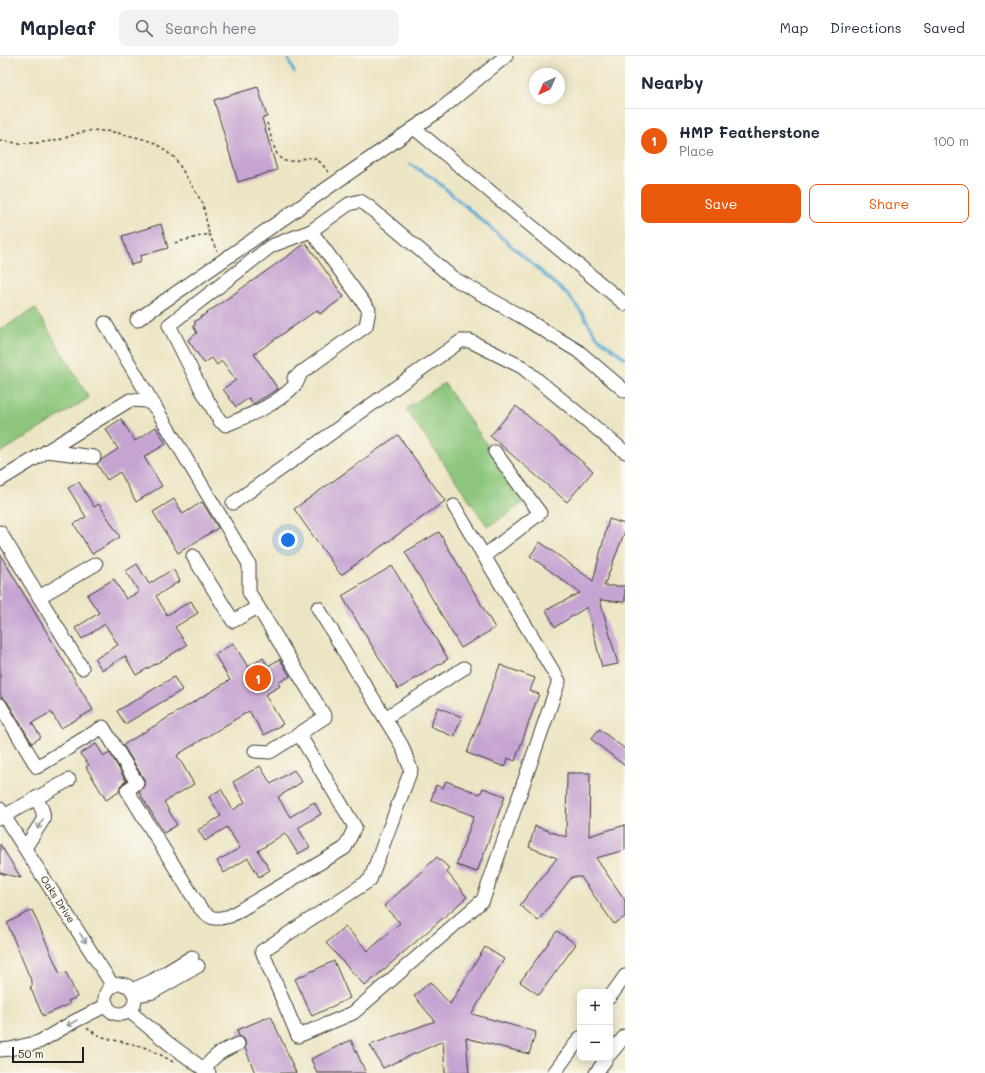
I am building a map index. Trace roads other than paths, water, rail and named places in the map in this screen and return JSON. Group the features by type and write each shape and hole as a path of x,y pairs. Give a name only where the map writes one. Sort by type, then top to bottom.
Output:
{"street":[{"path":"137,320 440,110 506,56"},
{"path":"414,128 625,304"},
{"path":"301,372 296,386 278,399 260,411 226,425 220,421 201,389 169,325 272,246 311,231 349,204 360,201 368,206 453,278 578,351 625,392"},
{"path":"284,385 366,326 369,310 311,231"},
{"path":"105,323 249,564 249,592 325,717 270,752 255,751"},
{"path":"233,503 461,341 470,340 522,367 625,452"},
{"path":"0,480 130,400 147,401 156,408"},
{"path":"47,451 94,457"},
{"path":"484,556 540,513 495,452"},
{"path":"318,608 402,746 411,770 370,880 262,951 298,1036 353,1013 483,900 559,681 454,506"},
{"path":"0,532 82,668"},
{"path":"193,556 233,621 258,607"},
{"path":"39,597 96,564"},
{"path":"385,718 464,668"},
{"path":"0,705 37,767 103,727 137,783 127,790 200,908 208,916 217,919 230,916 346,848 355,827 299,734"},
{"path":"1,814 36,798 69,780"},
{"path":"25,848 44,816 36,798"},
{"name":"Oaks Drive","path":"1,814 25,848 113,986"},
{"path":"133,992 152,981 195,961"},
{"path":"613,993 625,976"},
{"path":"117,984 125,985 133,992 134,1004 129,1010 122,1013 117,1013 109,1009 106,996 107,992 113,986 117,984"},
{"path":"0,1050 39,1042 79,1018 107,1005"},
{"path":"129,1010 168,1043 207,1071 212,1058 219,1052 238,1044"},
{"path":"613,1050 625,1036"},
{"path":"554,1073 577,1042"},
{"path":"596,1073 605,1061"}],"waterway":[{"path":"287,56 294,72"},
{"path":"410,164 433,178 568,295 582,313 597,337 625,358"}],"place":[{"name":"HMP Featherstone","path":"258,678"}]}
